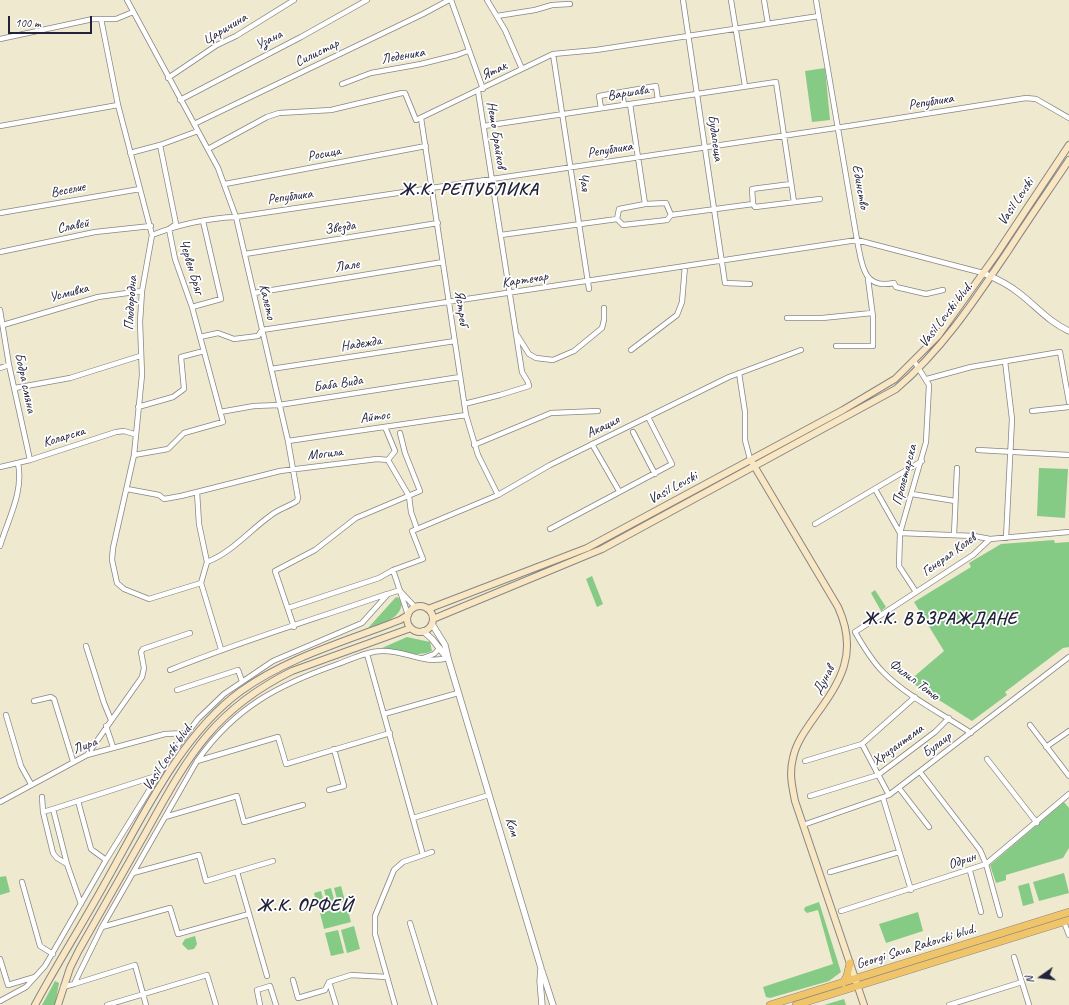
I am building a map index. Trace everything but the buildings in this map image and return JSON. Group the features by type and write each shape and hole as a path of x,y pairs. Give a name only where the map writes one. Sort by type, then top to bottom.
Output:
{"main road":[{"name":"Vasil Levski","path":"983,273 1069,145"},
{"name":"Vasil Levski","path":"991,276 1069,160"},
{"name":"Vasil Levski blvd.","path":"914,361 938,336 983,273"},
{"name":"Vasil Levski blvd.","path":"919,368 958,324 991,276"},
{"name":"Vasil Levski","path":"428,609 587,548 884,386 906,370 914,361"},
{"name":"Vasil Levski","path":"432,621 602,549 896,389 919,368"},
{"name":"Дунав","path":"750,459 838,606 844,620 848,637 846,659 840,679 802,735 793,758 790,780 794,800 864,1005"},
{"path":"420,606 428,609 432,621 423,632 411,628 408,623 408,615 415,607 420,606"},
{"name":"Vasil Levski blvd.","path":"35,1005 156,794 188,745 220,708 253,683 280,667 400,620 408,615"},
{"name":"Vasil Levski blvd.","path":"58,1005 63,987 77,954 182,769 193,752 219,721 252,695 282,676 411,628"},
{"name":"Georgi Sava Rakovski blvd.","path":"796,1005 1069,912"},
{"name":"Georgi Sava Rakovski blvd.","path":"770,1005 843,983 857,983 1067,921"},
{"path":"843,983 847,976 850,963"}],"street":[{"name":"Калето","path":"127,0 168,78 208,149 225,184 236,216 288,441 293,469 297,501 281,508 227,551 207,562"},
{"name":"Царичина","path":"168,78 218,45 236,36 294,0"},
{"name":"Узана","path":"180,100 301,37 367,0"},
{"name":"Нешо Брайков","path":"450,0 481,90 484,126 515,333 522,372 529,386 464,404"},
{"name":"Силистар","path":"194,124 450,0"},
{"path":"487,0 497,16 522,70"},
{"name":"Будапеща","path":"683,0 725,283 750,284"},
{"path":"731,0 745,86"},
{"path":"764,0 768,24"},
{"name":"Единство","path":"816,0 857,240 864,274 868,279 872,313 873,346 836,346"},
{"path":"497,16 535,10 552,5 570,4"},
{"path":"0,39 93,19 116,19 133,12"},
{"name":"Ятак","path":"421,118 554,54 596,50 819,16"},
{"name":"Плодородна","path":"101,19 118,105 152,235 142,291 140,356 142,375 134,434 134,455 112,553 113,568 117,583 124,589 149,599 201,583"},
{"name":"Леденика","path":"342,84 376,71 421,64 468,51"},
{"name":"Чая","path":"554,54 589,289"},
{"name":"Варшава","path":"484,126 776,82 783,135"},
{"path":"601,108 599,96 656,86 658,100"},
{"path":"622,92 624,104"},
{"path":"208,149 267,117 279,113 331,110 402,93 405,93 416,120 421,118"},
{"name":"Република","path":"152,235 169,229 220,217 236,216 492,179 1026,98 1036,99 1069,118"},
{"path":"630,104 645,204"},
{"path":"0,126 118,105"},
{"name":"Ястреб","path":"421,118 466,415 474,445 498,495"},
{"path":"130,153 160,145 198,131"},
{"path":"783,135 794,202"},
{"name":"Червен Бряг","path":"160,145 176,224 169,229 175,259 192,307 220,412"},
{"name":"Росица","path":"225,184 426,146"},
{"path":"791,184 752,189 753,204 755,208 820,199"},
{"name":"Веселие","path":"0,213 140,189"},
{"path":"616,219 619,209 645,204 666,203 671,215"},
{"path":"500,234 616,219 623,225 667,220 671,215 714,208 753,204"},
{"path":"192,307 221,299 203,221"},
{"name":"Звезда","path":"245,254 438,223"},
{"name":"Славей","path":"0,252 96,232 150,226"},
{"path":"857,240 991,276 1019,293 1046,317 1069,331"},
{"name":"Картечар","path":"200,337 218,333 234,339 258,336 262,330 857,240"},
{"name":"Лале","path":"254,293 443,262"},
{"path":"631,350 677,315 682,302 685,266"},
{"path":"868,279 886,284 894,282 896,287 922,294 943,290"},
{"name":"Усмивка","path":"3,325 98,297 142,291"},
{"path":"515,333 530,354 536,358 553,360 574,351 602,328 604,308"},
{"name":"Бодра смяна","path":"0,310 9,365 30,460"},
{"path":"786,318 822,318 872,313"},
{"name":"Надежда","path":"271,369 455,341"},
{"name":"Акация","path":"417,529 498,495 550,465 739,373 801,350"},
{"path":"138,407 173,397 184,389 181,357 204,351"},
{"path":"914,361 927,379 971,367 1060,352 1069,402"},
{"path":"15,388 70,378 140,356"},
{"path":"1005,361 1012,419 1006,538"},
{"path":"0,368 9,365"},
{"name":"Дунав","path":"739,373 745,412 745,440 750,459"},
{"name":"Баба Вида","path":"220,412 254,406 279,405 460,377"},
{"name":"Пролетарска","path":"916,592 898,566 900,533 922,461 927,432 929,385 927,379"},
{"path":"1032,411 1069,407"},
{"path":"474,445 551,413 598,411"},
{"path":"134,455 168,449 184,433 223,422 220,412"},
{"name":"Айтос","path":"288,441 466,415"},
{"path":"550,529 672,464 648,417"},
{"path":"288,608 378,578 423,559 412,531 417,529 411,512 409,496 388,460 395,451 385,427"},
{"name":"Коларска","path":"0,467 30,460 116,432 124,431 134,434"},
{"path":"633,432 655,474"},
{"path":"294,627 275,571 315,550 356,518 420,491 405,453 400,433"},
{"path":"592,444 619,492"},
{"path":"978,450 1069,455"},
{"name":"Могила","path":"127,489 160,495 164,499 293,469 377,459 388,460"},
{"path":"815,524 922,461"},
{"path":"0,546 18,492 20,474 18,463"},
{"path":"954,535 957,468"},
{"path":"875,489 900,533 954,535 990,539"},
{"path":"196,492 199,524 207,562 201,583 221,649"},
{"path":"912,494 955,501"},
{"name":"Генерал Колев","path":"855,632 973,555 990,539 1069,532"},
{"path":"394,570 408,615"},
{"path":"170,670 221,649 294,627 397,591 401,592 415,607"},
{"path":"0,1001 26,987 38,975 64,936 106,860 186,733 214,702 242,681 288,654 362,623 388,594"},
{"name":"Ком","path":"432,621 446,645 448,658 458,693 541,968 540,981 542,1005"},
{"path":"74,984 102,927 197,761 219,734 257,701 296,679 367,654 384,650 433,661 448,658 423,632"},
{"name":"Филип Тотю","path":"855,632 872,660 883,672 915,697 971,733"},
{"path":"87,755 143,674 141,652 143,649 190,633"},
{"path":"86,646 111,720"},
{"path":"423,658 434,654 440,648"},
{"path":"367,654 423,855"},
{"name":"Булаир","path":"803,825 890,795 1069,657"},
{"path":"178,690 238,670 242,681"},
{"path":"384,714 458,693"},
{"path":"34,701 51,697 56,702 73,761"},
{"path":"805,761 862,744 915,697"},
{"path":"6,715 21,766 31,784"},
{"name":"Хризантема","path":"810,796 878,775 935,732 949,718"},
{"path":"1030,725 1069,776"},
{"path":"106,726 113,747"},
{"path":"1046,747 1069,731"},
{"name":"Лира","path":"0,802 73,761 87,755 165,734 186,733"},
{"path":"197,761 278,737 286,764 390,733"},
{"path":"862,744 890,795"},
{"path":"329,790 344,786 334,749"},
{"path":"987,758 1036,822"},
{"path":"920,772 980,850 986,864 1000,915"},
{"path":"43,812 159,775"},
{"path":"899,788 929,827"},
{"path":"413,818 489,795"},
{"path":"165,817 236,796 244,822 303,805"},
{"path":"42,797 43,812 53,853 57,858 67,864"},
{"path":"883,798 911,890"},
{"name":"Одрин","path":"841,911 970,871 986,864 1036,822 1068,798"},
{"path":"78,801 91,849 106,860"},
{"path":"53,809 67,864 81,904"},
{"path":"395,1005 375,934 375,916 394,870 403,862 432,852"},
{"path":"830,872 899,852"},
{"path":"133,873 199,855 206,881 273,861"},
{"path":"970,871 982,912"},
{"path":"237,872 267,976"},
{"path":"22,882 40,946 53,954"},
{"path":"102,927 170,908 178,934 249,914"},
{"path":"1067,921 1069,935"},
{"path":"410,923 435,1005"},
{"path":"64,936 73,940"},
{"path":"1014,957 1029,1005"},
{"path":"0,959 8,986 30,980 38,975"},
{"path":"63,987 134,965 146,1005"},
{"path":"541,968 553,1005"},
{"path":"107,1005 207,975 216,1005"},
{"path":"292,980 298,998 324,990 329,982 351,975 387,977"},
{"path":"329,982 336,1005"},
{"path":"949,1005 1022,982"},
{"path":"260,1005 257,990 270,986 276,1005"}],"green space":[{"path":"825,68 830,120 812,122 805,71"},
{"path":"1039,468 1068,469 1065,518 1037,516"},
{"path":"1054,540 1055,543 1069,542 1069,647 1063,648 1005,692 1007,695 972,721 909,681 944,651 914,602 971,567 969,563 1001,544"},
{"path":"592,576 603,604 597,607 586,579"},
{"path":"875,590 886,607 881,611 871,593"},
{"path":"396,597 399,598 402,604 397,614 389,620 368,628"},
{"path":"407,637 430,642 432,651 414,654 382,648"},
{"path":"1064,802 1069,808 1069,848 1063,858 1006,875 1006,880 996,883 990,865"},
{"path":"1064,873 1069,893 1039,901 1033,882"},
{"path":"6,876 10,892 0,895 0,877"},
{"path":"1029,883 1034,903 1023,906 1018,886"},
{"path":"341,886 345,901 338,903 334,888"},
{"path":"331,888 335,903 328,905 324,890"},
{"path":"321,891 325,906 318,908 314,893"},
{"path":"819,902 841,972 829,981 770,998 766,997 763,987 833,964 818,910 807,913 804,910 805,907"},
{"path":"347,906 351,922 324,929 320,913"},
{"path":"918,912 923,931 886,943 879,924"},
{"path":"354,926 360,949 347,953 341,930"},
{"path":"338,930 344,953 331,956 325,933"},
{"path":"195,936 197,944 194,949 188,950 182,944 185,939"},
{"path":"55,981 59,983 55,1005 42,1005"},
{"path":"844,999 846,1005 824,1005"}],"district":[{"name":"Ж.К. РЕПУБЛИКА","path":"469,190"},
{"name":"Ж.К. ВЪЗРАЖДАНЕ","path":"940,619"},
{"name":"Ж.К. ОРФЕЙ","path":"305,906"}]}
